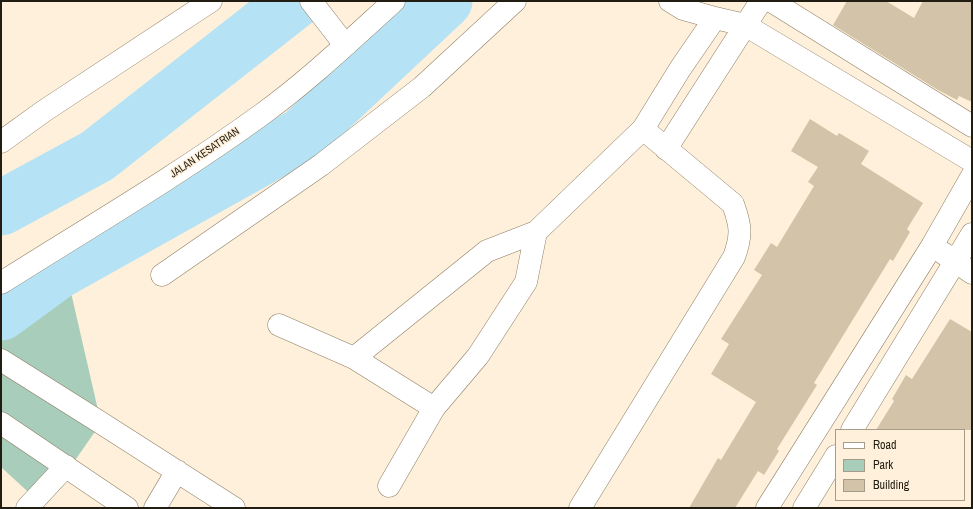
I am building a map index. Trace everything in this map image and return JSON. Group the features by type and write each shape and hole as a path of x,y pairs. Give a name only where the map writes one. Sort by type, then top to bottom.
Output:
{"street":[{"path":"1,142 44,111 211,1"},
{"path":"311,1 345,45"},
{"name":"JALAN KESATRIAN","path":"1,283 195,161 261,114 345,45 394,1"},
{"path":"162,275 321,165 416,91 515,1"},
{"path":"670,1 684,9 745,25 972,161"},
{"path":"666,149 761,1"},
{"path":"771,1 972,126"},
{"path":"354,358 486,251 536,232 643,129 680,69 716,18"},
{"path":"580,508 734,257 740,240 739,220 733,204 643,129"},
{"path":"767,508 932,246 972,176"},
{"path":"389,486 434,408 478,356 526,282 536,232"},
{"path":"853,429 964,267 972,234"},
{"path":"932,246 964,267"},
{"path":"279,325 354,358 434,408"},
{"path":"4,367 177,471 204,500 234,508"},
{"path":"1,423 127,508"},
{"path":"804,508 835,458"},
{"path":"26,508 66,466"},
{"path":"155,508 177,471"},
{"path":"788,473 815,490"}],"green space":[{"path":"61,249 101,423 69,469 38,501 1,467 1,290"}],"building":[{"path":"847,1 886,1 914,18 923,1 972,1 972,102 959,96 957,100 938,90 833,25"},
{"path":"810,119 837,136 839,133 869,151 861,164 923,203 907,229 910,232 893,261 890,259 814,383 817,385 777,449 779,451 764,475 758,471 735,508 689,508 718,458 721,460 756,402 711,374 729,344 721,339 762,275 754,270 771,243 777,247 814,186 808,182 818,167 791,151"},
{"path":"950,319 972,332 972,430 877,429 894,401 892,399 906,375 912,379"}],"waterway":[{"path":"1,208 97,156 295,1"},
{"path":"1,313 57,272 302,135 445,1"}]}
